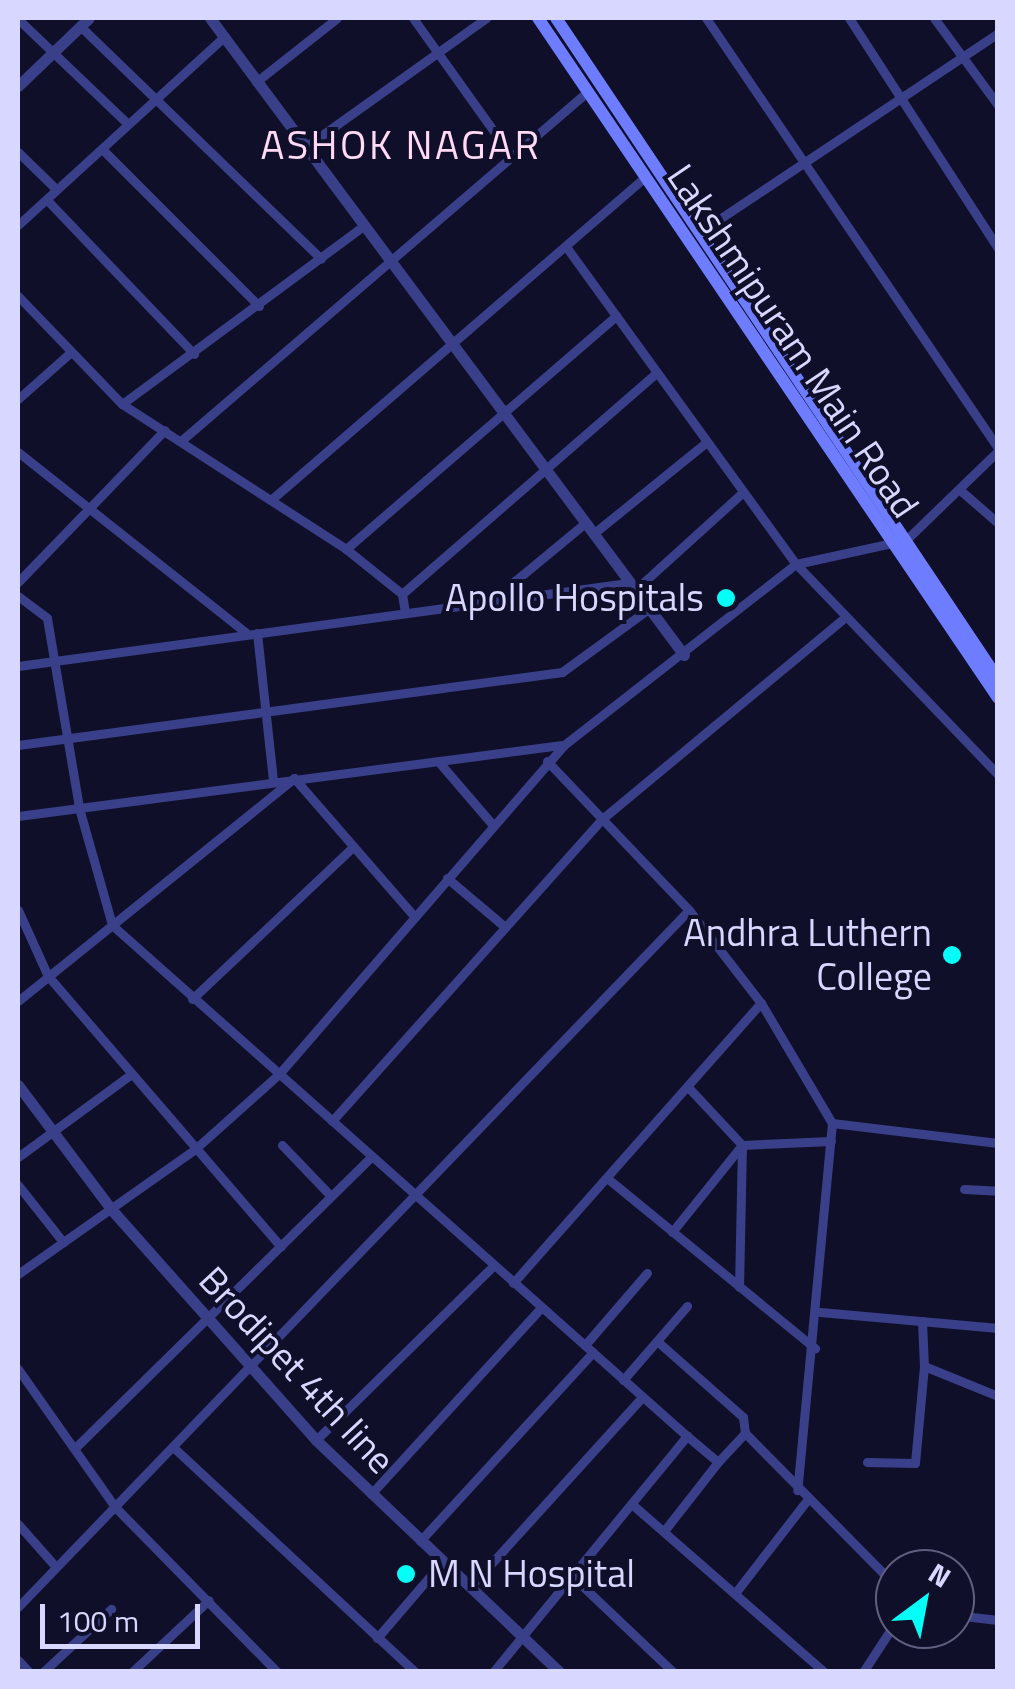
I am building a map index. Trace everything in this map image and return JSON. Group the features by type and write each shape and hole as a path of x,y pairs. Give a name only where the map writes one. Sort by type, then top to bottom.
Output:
{"main road":[{"name":"Lakshmipuram Main Road","path":"538,18 645,178 998,679"},
{"name":"Lakshmipuram Main Road","path":"556,18 700,232 998,698"}],"street":[{"path":"210,18 647,610 684,654"},
{"path":"315,18 324,29"},
{"path":"256,82 337,18"},
{"path":"413,18 513,158"},
{"path":"304,148 486,18"},
{"path":"18,1274 194,1150 279,1074 564,744 796,564 900,543 960,490 998,449 706,18"},
{"path":"934,18 998,105"},
{"path":"18,19 128,124"},
{"path":"854,19 998,248"},
{"path":"18,86 85,22 321,259"},
{"path":"700,232 998,33"},
{"path":"18,225 225,36"},
{"path":"182,440 587,92"},
{"path":"102,149 259,306"},
{"path":"18,152 58,190"},
{"path":"272,498 645,178"},
{"path":"47,200 194,354"},
{"path":"122,404 363,226"},
{"path":"568,248 740,495 796,564 842,620 998,776"},
{"path":"18,296 122,404 272,498 346,550 402,594 405,613"},
{"path":"346,550 616,316"},
{"path":"19,394 71,352"},
{"path":"402,594 541,465 656,373"},
{"path":"18,582 165,430"},
{"path":"594,534 704,444"},
{"path":"18,452 86,514 252,634 273,781"},
{"path":"960,490 998,522"},
{"path":"18,666 405,613 631,587 740,495"},
{"path":"520,600 515,581 584,524"},
{"path":"18,596 47,618 79,808 112,924 370,1158 718,1462"},
{"path":"18,745 562,672 647,610"},
{"path":"332,1121 602,819 842,620"},
{"path":"18,816 564,744"},
{"path":"438,760 492,824"},
{"path":"547,762 689,910 761,1003 832,1123 820,1312 796,1490"},
{"path":"294,778 414,917"},
{"path":"18,1001 294,778"},
{"path":"192,999 353,847"},
{"path":"447,878 505,927"},
{"path":"18,910 48,976 281,1247"},
{"path":"18,1607 689,910"},
{"path":"513,1284 761,1003"},
{"path":"18,1156 130,1075"},
{"name":"Brodipet 4th line","path":"18,1085 110,1209 316,1440 560,1672"},
{"path":"688,1087 742,1144 739,1287"},
{"path":"832,1123 998,1144"},
{"path":"672,1232 742,1144 831,1141"},
{"path":"282,1145 330,1195"},
{"path":"75,1448 370,1158"},
{"path":"608,1178 815,1348"},
{"path":"18,1185 63,1242"},
{"path":"964,1190 998,1192"},
{"path":"316,1440 493,1266"},
{"path":"420,1541 589,1349 648,1272"},
{"path":"623,1380 686,1306"},
{"path":"371,1494 541,1308"},
{"path":"820,1312 998,1328"},
{"path":"867,1462 915,1462 924,1366 922,1321"},
{"path":"656,1340 742,1417 745,1433 796,1490 875,1566"},
{"path":"924,1366 998,1396"},
{"path":"18,1369 115,1507 209,1600 270,1669"},
{"path":"470,1587 642,1397"},
{"path":"664,1530 745,1433"},
{"path":"493,1672 634,1506 687,1436"},
{"path":"172,1447 415,1672"},
{"path":"736,1592 807,1500"},
{"path":"634,1506 824,1672"},
{"path":"18,1524 56,1567"},
{"path":"376,1638 442,1562"},
{"path":"574,1578 673,1672"},
{"path":"132,1672 209,1600"},
{"path":"43,1672 111,1609"},
{"path":"863,1672 878,1649"},
{"path":"18,1660 29,1672"}],"place":[{"name":"Apollo Hospitals","path":"726,598"},
{"name":"Andhra Luthern College","path":"952,955"},
{"name":"M N Hospital","path":"406,1574"}],"district":[{"name":"ASHOK NAGAR","path":"401,145"}]}
